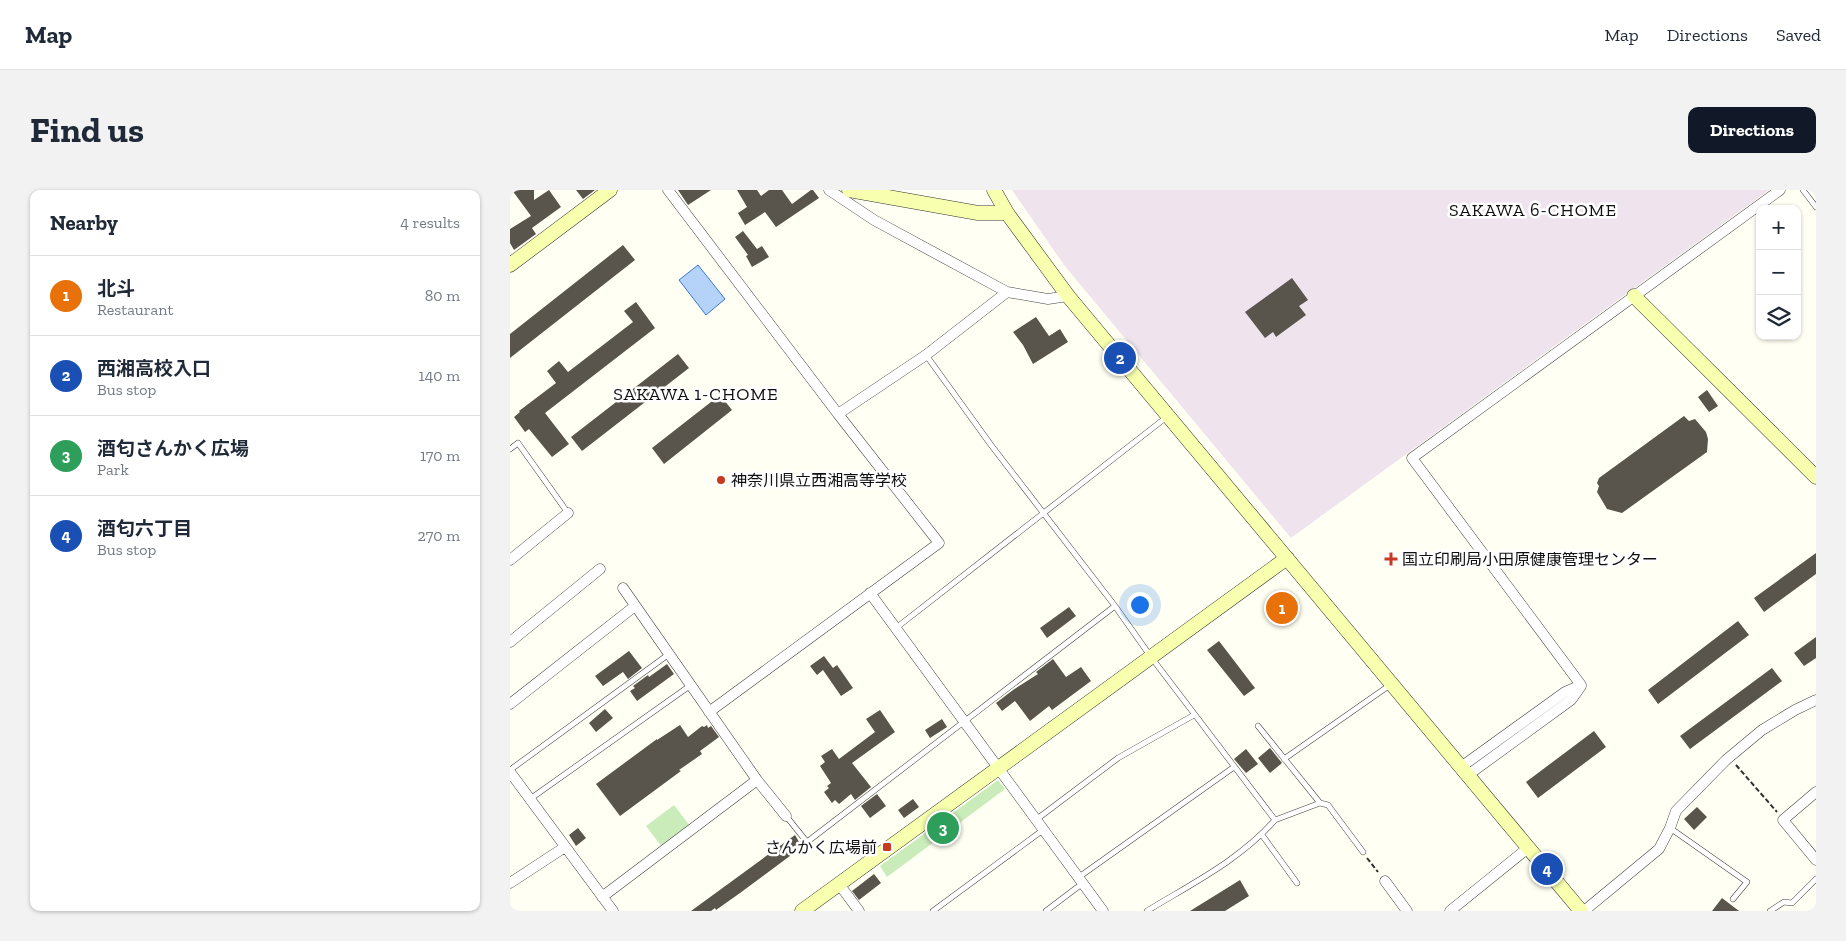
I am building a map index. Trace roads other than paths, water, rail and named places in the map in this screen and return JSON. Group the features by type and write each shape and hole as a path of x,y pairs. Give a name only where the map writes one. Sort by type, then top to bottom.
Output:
{"street":[{"path":"510,265 610,190"},
{"path":"668,190 838,414 939,543 709,712"},
{"path":"829,190 874,220 1007,292 1048,299 1068,296"},
{"path":"849,190 978,213 1006,213"},
{"path":"994,190 1006,213 1068,296 1582,911 1658,849 1670,828 1676,812 1730,757 1762,730 1816,700"},
{"path":"1464,771 1571,700 1581,685 1412,458 1780,190"},
{"path":"838,414 926,355 1007,292"},
{"path":"1634,296 1816,477"},
{"path":"510,560 568,513"},
{"path":"802,911 1287,558"},
{"path":"510,642 600,569"},
{"path":"623,588 757,780 786,816"},
{"path":"870,593 1103,911"},
{"path":"510,704 635,606"},
{"path":"510,771 602,897 608,909"},
{"path":"602,897 757,780"},
{"path":"1816,792 1783,820 1816,860"},
{"path":"510,883 565,847"},
{"path":"1450,911 1528,848"},
{"path":"1385,881 1407,911"},
{"path":"839,884 860,911"}],"lane":[{"path":"1803,190 1816,207"},
{"path":"926,355 991,445 1115,606 1194,715 1274,820"},
{"path":"896,628 1169,416"},
{"path":"510,449 518,443 568,513"},
{"path":"786,816 806,842 1115,606"},
{"path":"510,771 669,654"},
{"path":"1284,759 1392,684"},
{"path":"530,799 691,685"},
{"path":"1037,819 1118,758 1194,715"},
{"path":"1258,726 1320,803"},
{"path":"1046,911 1081,880 1234,768"},
{"path":"1147,911 1230,860 1262,835 1274,820 1320,803 1328,805 1363,852"},
{"path":"1670,828 1748,882 1733,899"},
{"path":"933,911 1044,829"},
{"path":"1262,835 1297,883"},
{"path":"1770,911 1784,902 1792,904 1816,879"}],"water":[{"path":"698,265 725,299 706,315 679,280"}],"place":[{"name":"西湘高校入口","path":"1120,358"},
{"name":"神奈川県立西湘高等学校","path":"721,480"},
{"name":"国立印刷局小田原健康管理センター","path":"1391,559"},
{"name":"北斗","path":"1282,608"},
{"name":"酒匂さんかく広場","path":"943,828"},
{"name":"さんかく広場前","path":"887,847"},
{"name":"酒匂六丁目","path":"1547,869"}],"district":[{"name":"SAKAWA 6-CHOME","path":"1533,210"},
{"name":"SAKAWA 1-CHOME","path":"696,394"}]}
